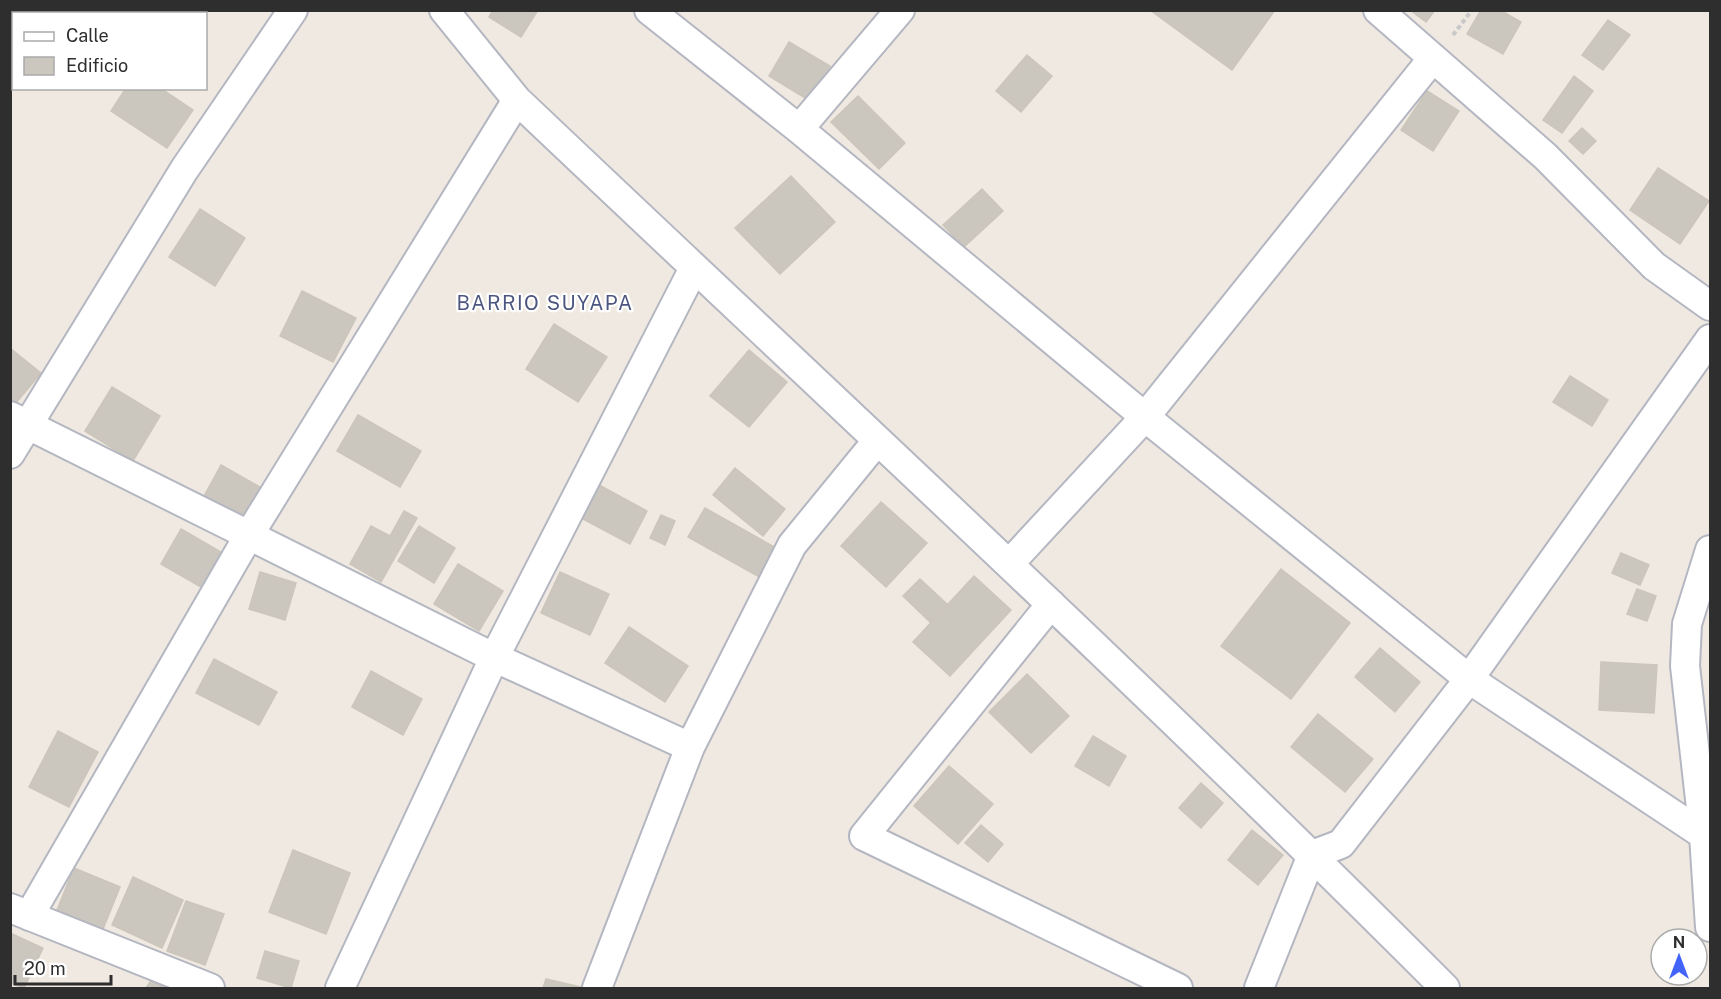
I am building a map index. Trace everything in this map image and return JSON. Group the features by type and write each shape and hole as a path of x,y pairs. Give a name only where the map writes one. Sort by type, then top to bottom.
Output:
{"street":[{"path":"10,454 19,420 293,10"},
{"path":"444,10 517,100 1051,604 1312,855 1445,988"},
{"path":"649,10 799,129 1145,417 1469,679 1707,836"},
{"path":"799,129 900,10"},
{"path":"1378,10 1545,156 1654,266 1710,306"},
{"path":"1009,564 1145,417 1433,58"},
{"path":"210,988 20,912 517,100"},
{"path":"340,988 494,658 694,268"},
{"path":"1259,988 1312,855 1341,844 1469,679 1710,339"},
{"path":"19,420 494,658 690,747"},
{"path":"597,988 690,747 792,545 877,441"},
{"path":"1710,550 1699,627 1685,666 1707,836 1710,927"},
{"path":"1051,604 864,836 1178,988"}],"building":[{"path":"493,10 538,10 521,37 489,17"},
{"path":"1150,10 1275,10 1232,70"},
{"path":"1410,10 1435,10 1426,22"},
{"path":"1481,10 1500,10 1521,22 1503,54 1467,34"},
{"path":"1608,20 1630,35 1603,70 1582,55"},
{"path":"789,42 830,66 810,101 769,76"},
{"path":"1027,55 1052,76 1021,112 996,91"},
{"path":"1574,76 1593,91 1562,133 1543,120"},
{"path":"125,90 163,90 193,110 167,148 111,111"},
{"path":"1427,91 1459,111 1433,151 1401,130"},
{"path":"858,96 905,143 879,169 831,122"},
{"path":"1582,128 1596,141 1583,154 1569,141"},
{"path":"1658,168 1709,201 1680,244 1630,210"},
{"path":"791,176 835,222 780,274 735,228"},
{"path":"982,189 1003,211 964,247 943,225"},
{"path":"200,209 245,238 215,286 169,257"},
{"path":"302,291 356,318 333,362 280,336"},
{"path":"554,324 607,357 578,402 526,369"},
{"path":"10,348 41,373 10,410"},
{"path":"749,350 787,382 749,427 710,396"},
{"path":"1570,376 1608,400 1592,426 1553,402"},
{"path":"112,387 160,416 133,461 85,431"},
{"path":"358,415 421,451 400,487 337,451"},
{"path":"221,465 267,491 249,524 203,498"},
{"path":"735,468 785,509 763,536 713,495"},
{"path":"599,485 647,511 630,544 581,518"},
{"path":"881,502 927,543 886,587 841,546"},
{"path":"705,508 785,553 768,582 688,537"},
{"path":"404,511 417,518 381,582 350,564 371,526 390,536"},
{"path":"661,515 675,521 665,545 650,538"},
{"path":"419,526 455,548 434,583 398,561"},
{"path":"181,529 226,555 206,590 161,564"},
{"path":"1621,553 1649,565 1640,585 1612,573"},
{"path":"458,564 503,591 479,631 434,604"},
{"path":"1281,569 1350,623 1291,699 1221,646"},
{"path":"260,572 296,583 285,620 249,609"},
{"path":"560,572 609,594 590,635 541,613"},
{"path":"974,576 1011,610 950,676 913,642"},
{"path":"920,579 948,605 931,623 903,596"},
{"path":"1637,589 1656,596 1647,621 1627,614"},
{"path":"629,627 688,666 665,702 605,663"},
{"path":"1380,648 1420,682 1395,712 1355,677"},
{"path":"214,659 277,692 259,725 196,693"},
{"path":"1601,662 1657,665 1654,713 1599,710"},
{"path":"371,671 422,699 403,735 352,707"},
{"path":"1027,674 1069,716 1031,753 989,712"},
{"path":"1318,714 1373,759 1345,792 1291,747"},
{"path":"58,731 98,752 69,807 29,787"},
{"path":"1093,736 1126,756 1109,786 1075,766"},
{"path":"949,766 993,804 958,844 914,806"},
{"path":"1201,783 1223,803 1201,828 1179,808"},
{"path":"981,825 1003,844 988,862 965,843"},
{"path":"1252,830 1283,855 1258,885 1228,860"},
{"path":"293,850 350,873 326,934 269,912"},
{"path":"74,868 120,887 103,929 57,910"},
{"path":"133,877 183,900 162,948 112,925"},
{"path":"186,901 224,914 205,965 167,951"},
{"path":"10,933 43,948 24,988 10,983"},
{"path":"265,951 299,961 291,988 257,978"},
{"path":"152,979 168,988 146,988"},
{"path":"546,979 585,988 543,988"}],"district":[{"name":"BARRIO SUYAPA","path":"545,303"}]}
